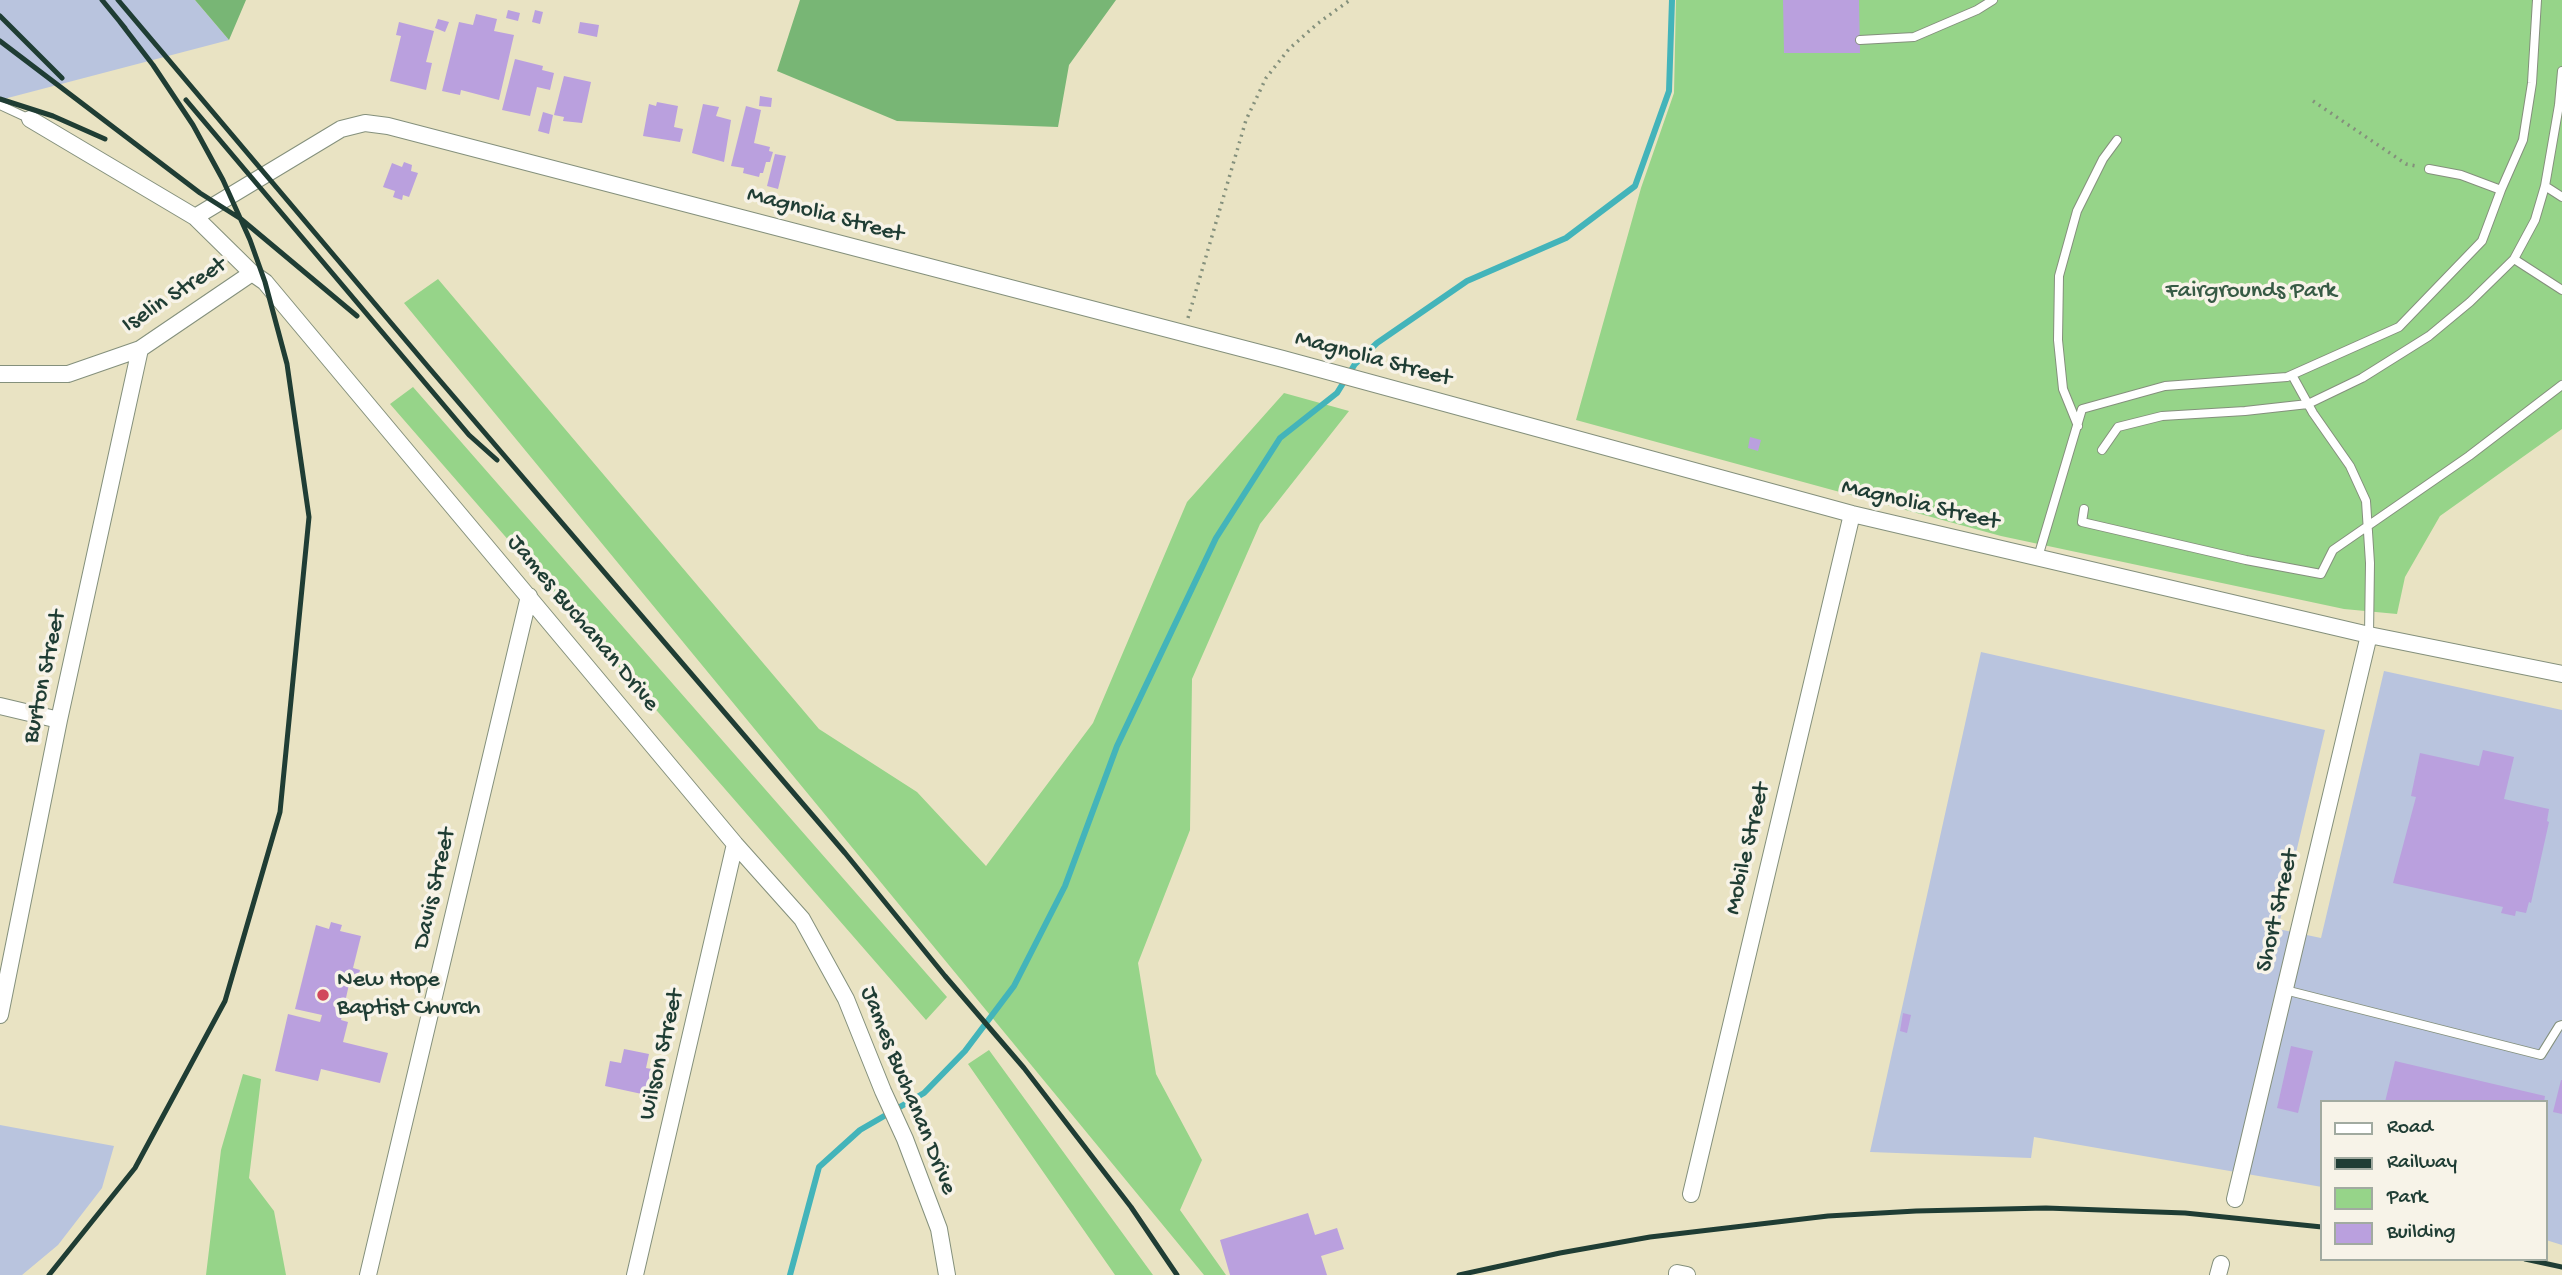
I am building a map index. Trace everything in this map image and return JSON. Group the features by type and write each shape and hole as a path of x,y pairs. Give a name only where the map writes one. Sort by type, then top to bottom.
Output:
{"street":[{"name":"James Buchanan Drive","path":"30,120 195,217 252,273 265,282 735,845 802,919 846,999 905,1139 939,1229 947,1275"},
{"name":"Magnolia Street","path":"195,217 341,129 365,123 388,126 1364,380 1852,514 2369,635 2562,674"},
{"name":"Iselin Street","path":"0,374 68,374 140,349 252,273"},
{"name":"Burton Street","path":"0,1015 140,349"},
{"name":"Mobile Street","path":"1691,1194 1852,514"},
{"name":"Davis Street","path":"368,1275 529,596"},
{"name":"Short Street","path":"2235,1199 2369,635"},
{"path":"0,706 60,720"},
{"name":"Wilson Street","path":"635,1275 735,845"}],"lane":[{"path":"1860,40 1914,37 1977,10 1993,0"},
{"path":"2039,557 2082,410 2165,386 2291,375 2399,327 2482,241 2523,141 2532,83 2537,0"},
{"path":"2102,450 2118,427 2162,416 2308,404 2362,378 2429,336 2470,302 2514,259 2535,220 2546,186 2562,71"},
{"path":"0,105 30,120"},
{"path":"2078,425 2063,389 2058,340 2059,276 2077,211 2103,159 2117,140"},
{"path":"2429,169 2461,174 2501,190"},
{"path":"2546,186 2562,197"},
{"path":"2514,259 2562,290"},
{"path":"2291,375 2350,466 2366,501 2369,635"},
{"path":"2084,509 2082,523 2321,574 2333,551 2469,456 2562,385"},
{"path":"2284,990 2541,1055 2559,1026 2562,1026"}],"path":[{"path":"1183,333 1245,120 1266,78 1298,41 1350,0"},
{"path":"2313,101 2406,164 2429,169"}],"shaded area":[{"path":"0,0 195,0 229,40 0,100"},
{"path":"1981,652 2325,730 2278,929 2321,938 2384,671 2562,710 2562,1245 2548,1241 2548,1100 2320,1100 2320,1187 2034,1137 2031,1158 1870,1152"},
{"path":"0,1125 114,1146 102,1188 58,1245 22,1275 0,1275"}],"green space":[{"path":"195,0 246,0 229,40"},
{"path":"800,0 1116,0 1069,65 1058,127 897,121 777,71"},
{"name":"Fairgrounds Park","path":"1676,0 2562,0 2562,429 2440,516 2405,577 2397,614 2344,609 2001,536 1576,420 1641,188 1674,93"},
{"path":"438,279 819,729 917,792 986,866 1093,723 1187,502 1284,393 1349,411 1260,524 1192,679 1190,830 1138,963 1156,1074 1202,1160 1180,1210 1226,1275 1204,1275 404,303"},
{"path":"413,387 947,997 926,1020 390,404"},
{"path":"989,1050 1153,1275 1115,1275 968,1064"},
{"path":"243,1074 261,1079 249,1178 274,1211 286,1275 206,1275 221,1150"}],"building":[{"path":"1783,0 1859,0 1860,53 1784,53"},
{"path":"508,10 520,13 518,21 506,18"},
{"path":"535,10 543,12 540,24 532,22"},
{"path":"476,14 497,19 494,31 514,35 499,100 461,90 460,95 442,91 459,22 473,25"},
{"path":"438,19 449,22 445,32 435,28"},
{"path":"399,22 434,31 426,62 432,63 426,90 390,81 401,36 396,35"},
{"path":"580,22 599,25 597,37 578,33"},
{"path":"515,59 543,66 542,70 554,73 550,90 537,87 530,116 502,110"},
{"path":"564,76 591,82 582,123 563,121 564,117 554,115"},
{"path":"760,96 772,98 771,107 759,106"},
{"path":"657,102 678,106 674,127 683,129 680,142 643,136 649,104 656,106"},
{"path":"703,104 719,107 716,116 731,120 724,162 692,153"},
{"path":"746,106 761,110 754,143 770,147 769,151 773,152 770,162 766,162 759,177 743,173 744,168 731,166"},
{"path":"543,112 553,115 549,134 538,131"},
{"path":"775,154 786,156 778,189 767,186"},
{"path":"404,162 412,165 411,171 418,173 409,197 403,195 402,200 393,197 395,191 383,187 392,163 402,167"},
{"path":"1750,437 1761,440 1758,451 1748,448"},
{"path":"2483,750 2514,757 2504,799 2549,809 2549,822 2531,903 2529,902 2526,913 2516,911 2515,916 2501,913 2503,907 2393,883 2416,797 2411,796 2420,753 2479,766"},
{"name":"New Hope Baptist Church","path":"331,922 342,925 340,931 361,936 353,968 360,970 357,982 350,980 341,1020 348,1022 343,1042 388,1053 380,1083 321,1069 318,1081 275,1071 288,1014 320,1022 322,1015 295,1009 316,925 329,929"},
{"path":"1903,1013 1911,1015 1907,1033 1900,1031"},
{"path":"2291,1046 2313,1051 2298,1113 2277,1108"},
{"path":"624,1049 649,1054 646,1068 657,1070 651,1096 605,1086 610,1061 621,1063"},
{"path":"2395,1061 2545,1096 2544,1100 2385,1100"},
{"path":"2562,1080 2562,1114 2553,1112"},
{"path":"1308,1213 1315,1235 1337,1228 1344,1249 1321,1256 1327,1275 1230,1275 1220,1240"}],"waterway":[{"path":"790,1275 819,1167 860,1130 924,1093 965,1051 1014,986 1065,886 1117,746 1216,538 1280,438 1337,393 1355,364 1377,343 1467,281 1566,238 1635,186 1669,91 1672,0"}],"railway":[{"path":"102,0 125,28"},
{"path":"118,0 845,853 1024,1068 1131,1207 1177,1275"},
{"path":"0,16 62,78"},
{"path":"49,1275 135,1168 225,1001 280,812 309,517 287,364 265,282 250,240 223,180 193,125 120,22"},
{"path":"0,41 200,193 241,219 357,316"},
{"path":"0,99 53,116 105,139"},
{"path":"186,100 469,435 497,460"},
{"path":"1459,1275 1650,1237 1828,1216 1916,1211 2046,1208 2185,1213 2320,1227"},
{"path":"2534,1261 2562,1267"}],"place":[{"name":"New Hope Baptist Church","path":"323,995"}]}
